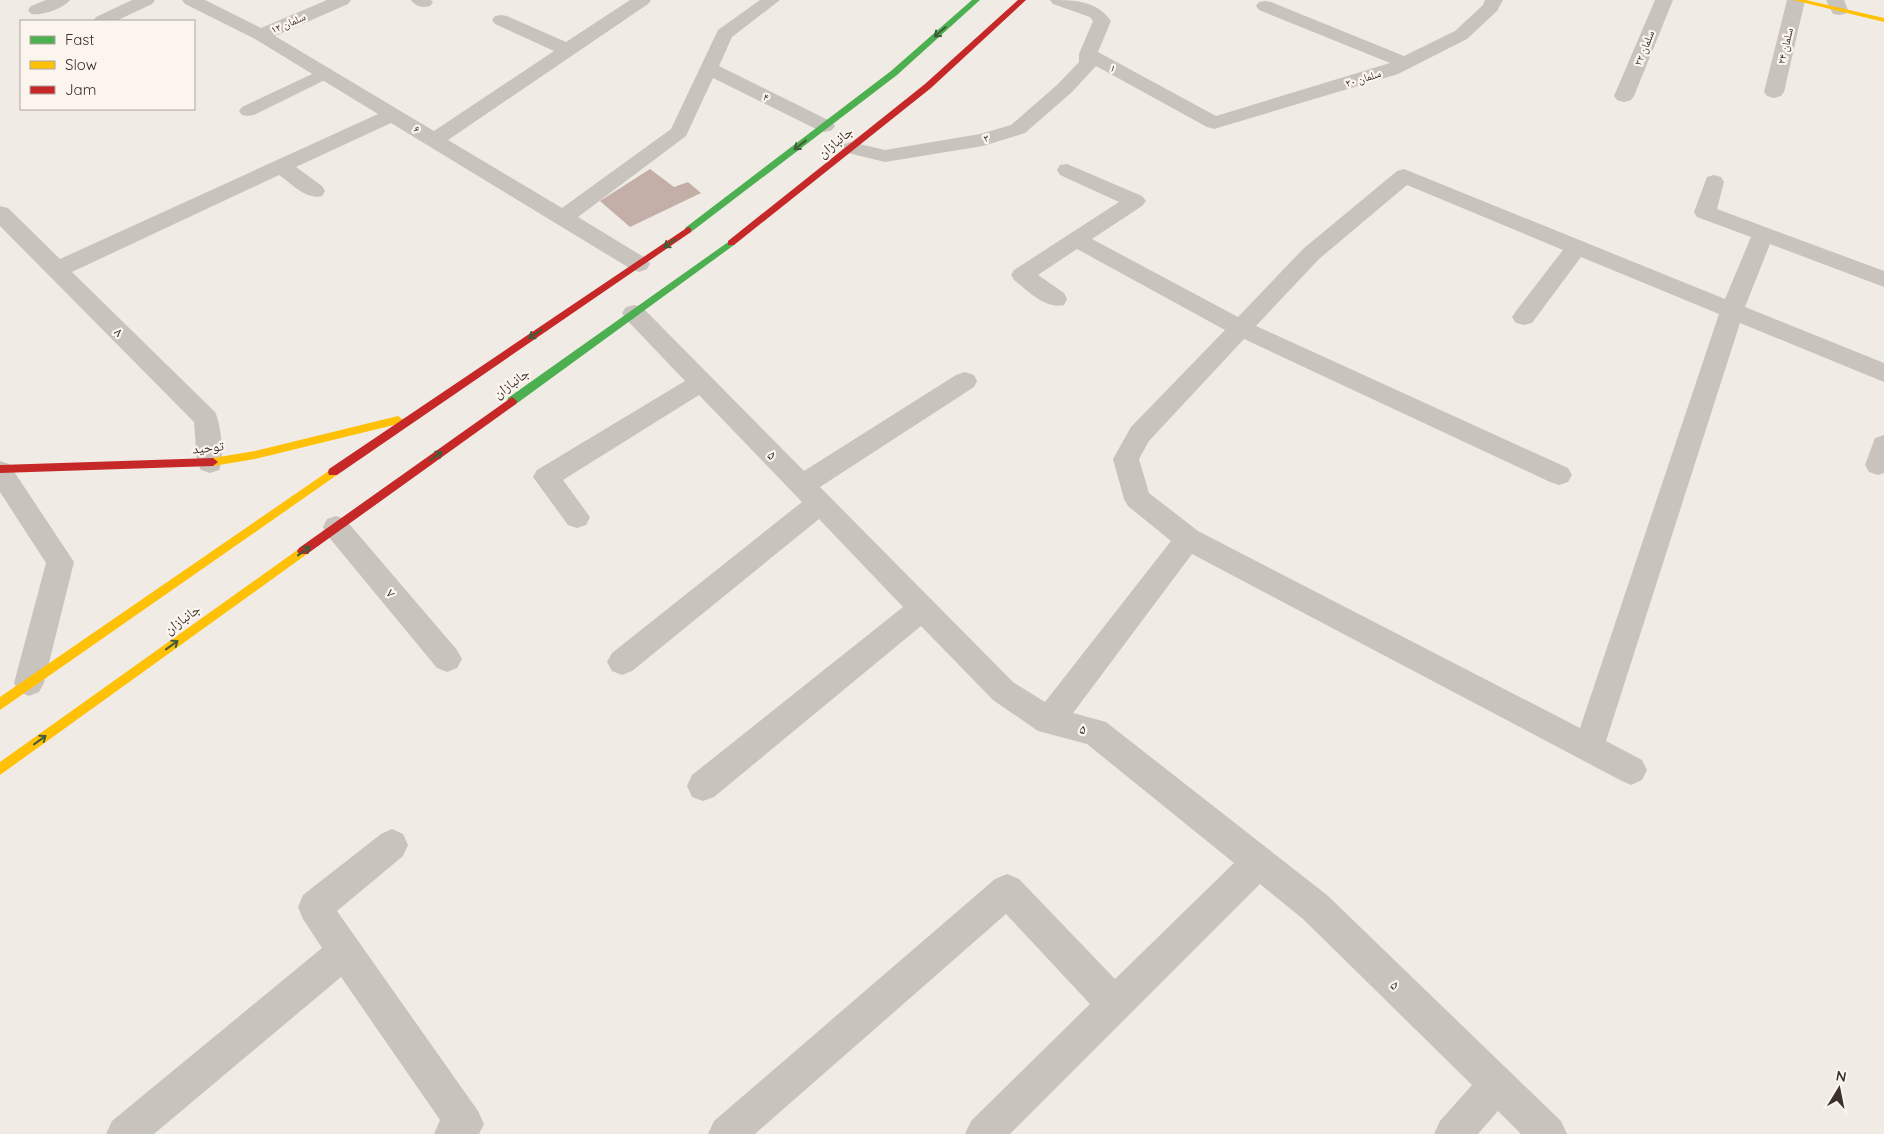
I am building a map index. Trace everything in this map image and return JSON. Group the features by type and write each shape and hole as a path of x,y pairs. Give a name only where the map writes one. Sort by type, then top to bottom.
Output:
{"street":[{"path":"37,10 61,0"},
{"path":"104,20 146,0"},
{"name":"۶","path":"191,0 261,35 326,73 639,264"},
{"name":"سلمان ۱۲","path":"261,35 342,0"},
{"path":"434,140 642,0"},
{"path":"563,218 679,132 724,34 771,0"},
{"name":"جانبازان","path":"0,704 414,416 639,264 709,220 824,126 894,73 976,0"},
{"name":"جانبازان","path":"0,769 634,313 928,86 1022,0"},
{"path":"1059,0 1096,13 1102,21 1088,54"},
{"name":"سلمان ۲۰","path":"1214,124 1391,70 1461,36 1491,7 1494,0"},
{"name":"سلمان ۲۲","path":"1624,96 1664,0"},
{"path":"1796,0 1837,5 1884,20"},
{"name":"سلمان ۲۴","path":"1774,92 1796,0"},
{"path":"1265,6 1405,63"},
{"path":"191,20 213,11"},
{"path":"501,20 568,50"},
{"name":"۳","path":"850,148 884,156 983,140 1018,129 1065,88 1088,62 1088,54"},
{"name":"۱","path":"1088,54 1214,124"},
{"name":"۴","path":"708,68 824,126"},
{"path":"56,270 394,114"},
{"path":"280,166 315,191"},
{"path":"1056,299 1022,275 1135,202 1067,170"},
{"path":"1631,770 1188,538 1137,499 1126,459 1140,434 1311,254 1404,176 1884,373"},
{"path":"1714,182 1705,212 1884,279"},
{"name":"۸","path":"0,213 206,419 210,463"},
{"path":"1590,748 1732,311 1762,234"},
{"path":"1077,240 1240,328 1559,475"},
{"path":"1524,317 1577,248"},
{"name":"۵","path":"634,313 1003,691 1049,721 1095,732 1314,907 1548,1134"},
{"path":"622,662 811,494 965,381"},
{"path":"577,517 546,477 702,382"},
{"name":"توحید","path":"0,470 210,463 255,455 414,416"},
{"path":"0,470 60,562 29,683"},
{"name":"۷","path":"336,527 447,659"},
{"path":"1049,721 1188,538"},
{"path":"702,786 922,608"},
{"path":"392,845 315,907 344,952 465,1124 453,1134"},
{"path":"984,1134 1258,862"},
{"path":"727,1134 1007,891 1115,1004"},
{"path":"125,1134 344,952"},
{"path":"1453,1134 1497,1084"}],"lane":[{"path":"248,111 326,73"}],"building":[{"path":"650,169 674,187 688,182 701,193 630,227 600,201"}],"traffic: fast":[{"path":"688,230 894,73 976,0"},
{"path":"512,401 731,243"}],"traffic: slow":[{"path":"1797,0 1884,20"},
{"path":"213,462 255,455 398,420"},
{"path":"0,704 333,472"},
{"path":"0,769 303,551"}],"traffic: jam":[{"path":"731,243 928,86 1022,0"},
{"path":"333,472 688,230"},
{"path":"303,551 512,401"},
{"path":"0,469 213,462"}]}
